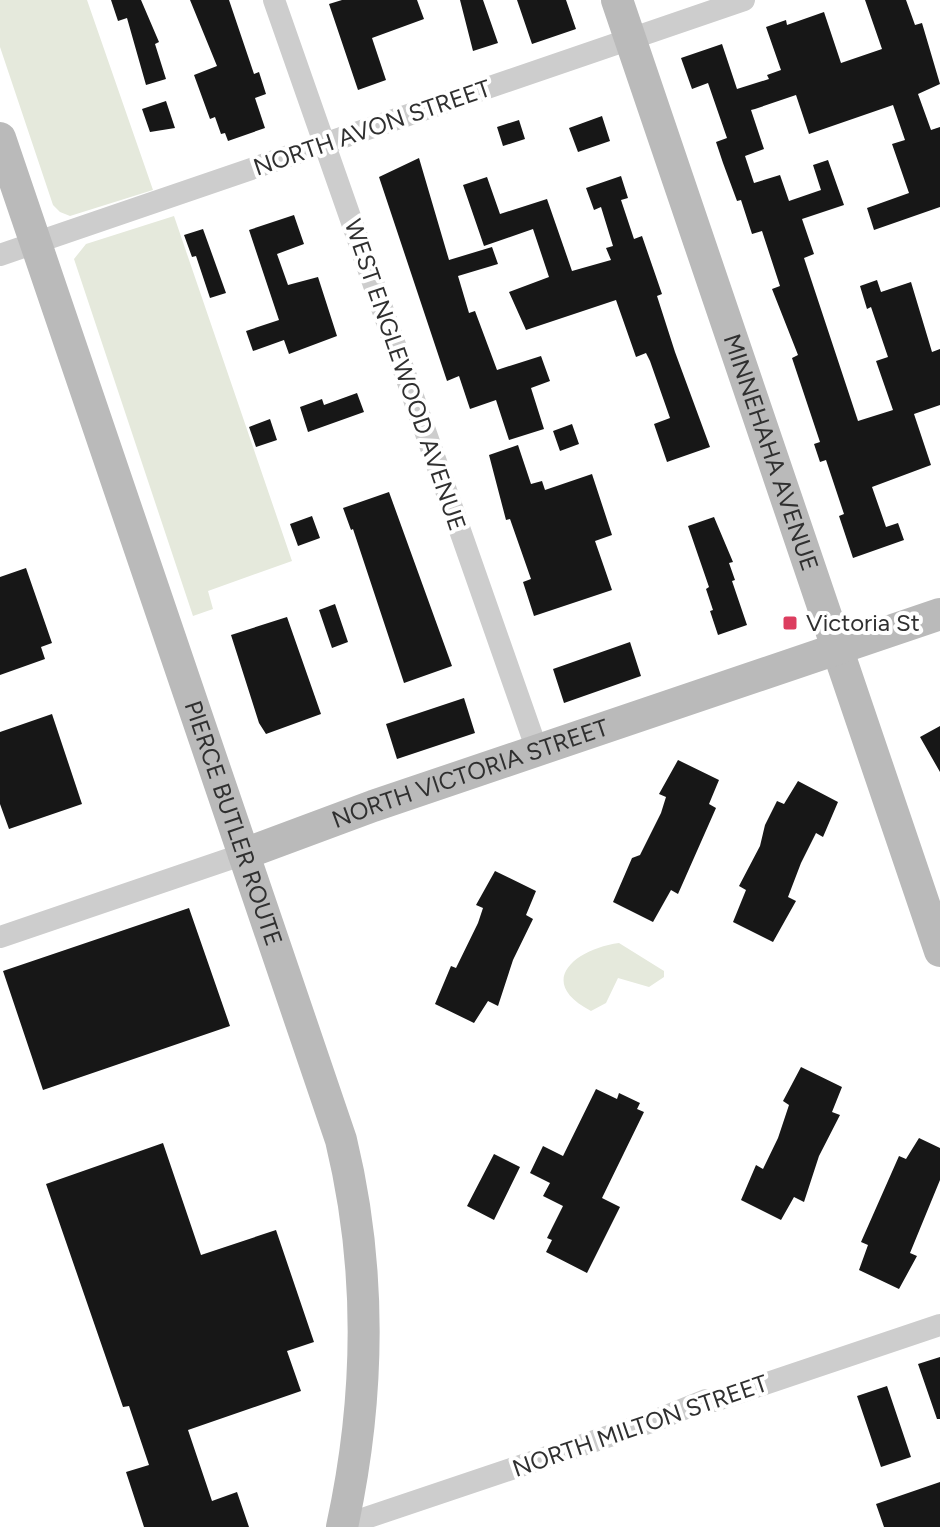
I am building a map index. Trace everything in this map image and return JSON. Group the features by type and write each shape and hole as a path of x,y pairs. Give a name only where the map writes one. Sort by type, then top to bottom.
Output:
{"street":[{"name":"WEST ENGLEWOOD AVENUE","path":"274,0 537,750"},
{"name":"MINNEHAHA AVENUE","path":"617,0 940,951"},
{"name":"NORTH AVON STREET","path":"0,255 744,0"},
{"name":"PIERCE BUTLER ROUTE","path":"0,138 341,1140 360,1233 365,1328 359,1430 341,1527"},
{"name":"NORTH VICTORIA STREET","path":"0,937 940,614"},
{"name":"NORTH MILTON STREET","path":"341,1527 654,1421 706,1400 714,1401 940,1325"}],"shaded area":[{"path":"0,0 87,0 153,190 70,216 53,205 0,47"},
{"path":"174,216 292,561 208,591 213,609 193,616 74,259 86,244"},
{"path":"619,943 664,971 664,977 649,987 618,978 606,1003 591,1011 574,1000 566,989 564,978 568,968 588,952"}],"building":[{"path":"111,0 141,0 159,42 155,44 166,79 146,85 127,18 118,21"},
{"path":"190,0 229,0 254,74 259,72 266,94 255,98 265,128 228,141 225,133 221,134 215,117 210,119 194,75 217,66"},
{"path":"342,0 417,0 424,19 372,38 386,80 358,90 329,4"},
{"path":"460,0 483,0 498,43 473,51"},
{"path":"517,0 566,0 576,29 532,44"},
{"path":"865,0 906,0 915,25 922,23 940,84 918,94 931,130 940,127 940,207 874,230 867,208 909,193 892,144 905,140 893,105 809,134 796,95 751,110 764,149 745,156 754,183 780,175 789,201 821,190 813,165 828,160 844,205 802,219 814,254 804,258 858,421 893,410 876,361 888,357 871,307 867,309 860,286 877,280 881,292 911,282 932,352 940,349 940,405 914,414 931,465 872,487 886,527 898,523 904,540 853,558 839,516 844,514 826,460 820,462 814,444 820,442 792,358 798,355 772,289 780,286 762,231 752,234 741,200 737,201 723,163 716,142 727,138 708,83 692,89 681,58 722,44 737,89 769,79 767,75 781,70 766,27 786,20 787,25 824,12 841,63 882,49"},
{"path":"166,101 175,128 150,132 142,109"},
{"path":"602,116 610,141 578,152 569,128"},
{"path":"519,120 525,139 503,146 497,127"},
{"path":"419,158 449,260 492,247 498,264 458,276 469,313 475,311 497,370 541,356 550,381 531,388 544,429 509,440 496,400 470,409 459,376 447,381 379,177"},
{"path":"621,176 628,198 621,200 634,239 642,236 662,294 657,296 675,352 710,447 667,462 654,424 670,418 646,353 636,357 616,300 526,330 509,292 549,277 533,229 484,246 463,185 487,177 500,214 547,199 572,271 611,260 606,248 613,246 601,207 594,210 586,188"},
{"path":"294,215 304,244 277,254 288,285 318,277 337,336 289,354 284,340 253,351 246,331 279,320 249,230"},
{"path":"203,229 226,293 210,298 196,256 192,257 184,235"},
{"path":"357,393 364,412 308,432 300,407 322,399 324,405"},
{"path":"270,419 277,440 256,447 249,427"},
{"path":"572,424 579,444 560,451 553,431"},
{"path":"518,445 531,484 542,481 545,490 592,474 612,535 595,541 612,590 534,616 523,582 531,579 510,519 506,520 489,455"},
{"path":"389,492 452,666 404,683 353,529 343,508"},
{"path":"312,516 320,538 298,546 290,524"},
{"path":"714,517 733,562 729,563 735,580 732,581 747,625 718,635 710,611 713,610 706,589 709,587 688,526"},
{"path":"26,568 52,643 41,647 45,659 0,675 0,577"},
{"path":"335,604 348,642 332,648 319,610"},
{"path":"287,617 321,714 266,734 259,723 231,635"},
{"path":"630,642 641,676 564,703 553,669"},
{"path":"464,698 475,733 397,759 386,724"},
{"path":"52,714 82,804 9,829 0,804 0,732"},
{"path":"940,726 940,772 920,737"},
{"path":"678,760 719,780 709,804 716,808 678,894 671,890 653,922 613,902 632,858 640,855 661,813 666,797 659,794"},
{"path":"798,781 838,802 823,837 816,833 801,863 788,897 796,901 773,942 733,922 746,890 739,886 760,846 765,825 777,801 784,804"},
{"path":"495,871 536,891 526,915 533,919 513,960 498,1006 488,1001 474,1023 435,1004 451,966 456,968 478,923 483,908 476,905"},
{"path":"189,908 230,1026 43,1090 3,971"},
{"path":"801,1067 842,1087 832,1112 840,1115 819,1156 804,1202 794,1197 781,1220 741,1200 756,1165 763,1169 778,1138 789,1105 783,1101"},
{"path":"596,1089 617,1099 619,1093 640,1103 637,1109 644,1112 602,1198 620,1207 587,1273 546,1252 552,1240 547,1238 563,1206 543,1196 550,1183 530,1173 543,1146 563,1156"},
{"path":"919,1138 940,1148 940,1180 910,1253 917,1256 899,1289 859,1270 868,1245 861,1242 899,1156 906,1159"},
{"path":"163,1143 201,1255 276,1230 314,1342 287,1351 301,1391 188,1430 212,1501 237,1492 249,1527 144,1527 126,1472 149,1465 129,1406 123,1407 46,1184"},
{"path":"494,1154 520,1167 494,1220 467,1206"},
{"path":"940,1357 940,1419 937,1419 918,1364"},
{"path":"887,1386 911,1457 881,1467 857,1396"},
{"path":"940,1482 940,1527 884,1527 876,1504"}],"place":[{"name":"Victoria St","path":"790,623"}]}
